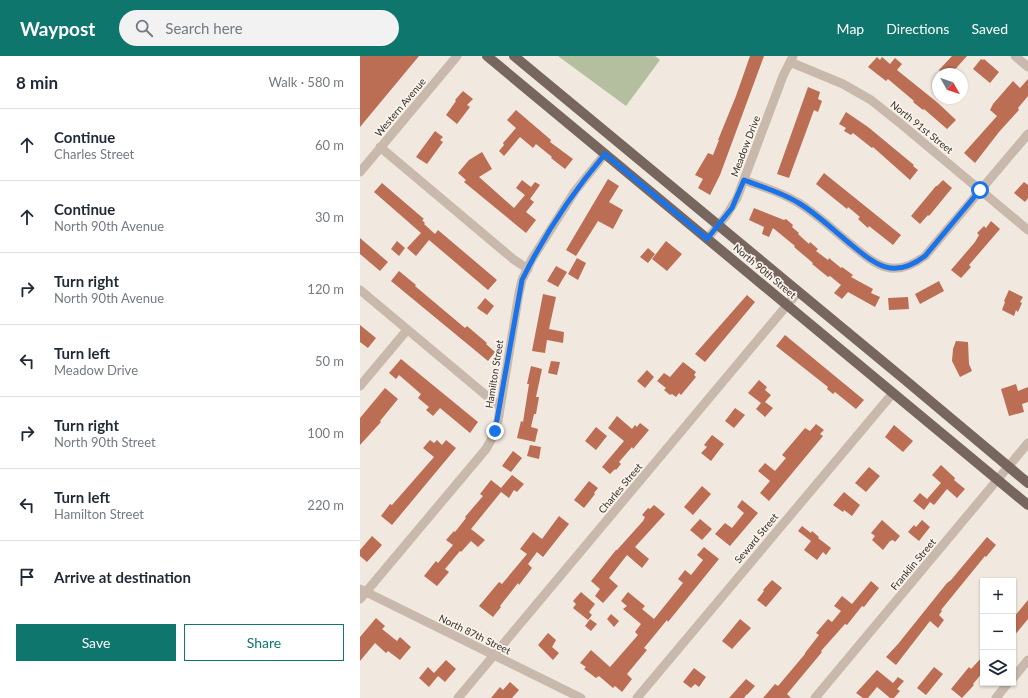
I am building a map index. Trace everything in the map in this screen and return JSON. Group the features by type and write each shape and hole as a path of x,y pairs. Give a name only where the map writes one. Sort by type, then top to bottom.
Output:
{"main road":[{"name":"North 90th Street","path":"487,56 1028,505"},
{"name":"North 90th Street","path":"514,56 1028,484"}],"street":[{"name":"Western Avenue","path":"360,172 457,56"},
{"path":"1015,56 1028,67"},
{"name":"Meadow Drive","path":"707,239 732,208 791,59"},
{"name":"North 91st Street","path":"791,59 843,84 871,100 1028,230"},
{"path":"744,180 781,194 797,202 818,217 872,262 880,266 898,268 909,266 927,254 1028,134"},
{"path":"380,147 513,259 528,269"},
{"name":"Hamilton Street","path":"360,599 363,590 486,449 495,431 522,280 532,259 575,191 605,154"},
{"path":"360,290 500,407"},
{"name":"Charles Street","path":"458,698 798,292"},
{"path":"360,386 407,330"},
{"name":"Seward Street","path":"637,698 893,393"},
{"name":"Franklin Street","path":"815,698 1028,443"},
{"name":"North 87th Street","path":"363,590 581,698"},
{"path":"1016,674 1028,660"},
{"path":"996,698 1006,686"}],"green space":[{"path":"558,56 655,56 660,60 626,106"}],"building":[{"path":"360,56 419,56 360,127"},
{"path":"750,56 764,56 720,175 710,195 698,188 703,179 695,175 708,153 713,155"},
{"path":"952,56 967,56 956,68 941,68"},
{"path":"877,57 880,60 882,57 890,64 895,58 902,64 897,70 932,98 932,104 939,104 956,120 947,129 924,109 923,110 913,102 914,101 888,79 886,81 868,67"},
{"path":"981,59 984,59 999,72 990,83 973,69"},
{"path":"1028,79 1028,96 1018,108 1019,110 999,132 975,163 964,153 997,116 990,110 993,104 1013,81 1020,88"},
{"path":"808,87 820,92 818,99 822,101 818,112 814,110 789,178 777,174"},
{"path":"463,91 473,99 467,105 470,107 457,124 446,115 456,101 455,100"},
{"path":"516,110 551,140 550,142 573,159 565,169 536,144 533,148 520,137 504,156 499,151 504,145 503,143 516,128 507,120"},
{"path":"846,112 868,127 914,165 913,166 918,170 910,180 873,147 872,148 853,133 851,135 844,131 846,128 839,124"},
{"path":"435,131 443,137 440,140 443,142 427,164 416,157"},
{"path":"482,152 492,169 479,177 514,208 525,195 516,188 522,180 531,187 535,182 540,185 530,199 534,202 526,212 536,220 526,233 464,182 466,180 458,173 469,160"},
{"path":"824,173 901,235 893,245 869,226 868,228 858,219 860,217 848,207 847,209 816,184"},
{"path":"608,179 619,186 609,202 623,210 613,229 598,221 576,256 566,250"},
{"path":"943,180 952,188 929,216 928,215 920,224 911,216 936,186"},
{"path":"1024,182 1028,185 1028,198 1025,202 1014,193"},
{"path":"382,183 424,219 422,220 425,223 424,224 435,234 438,230 497,280 488,290 429,240 416,256 407,248 421,233 374,192"},
{"path":"754,208 784,220 786,219 793,225 792,227 799,233 798,234 809,244 810,242 818,249 816,251 828,260 829,258 841,268 842,267 853,275 851,277 873,289 871,293 880,297 875,307 848,292 842,299 834,293 841,285 812,264 813,263 794,247 795,246 773,228 769,237 762,234 764,227 749,220"},
{"path":"991,221 1000,229 969,265 971,267 961,278 951,270 975,242 979,235 977,233 984,226 986,228"},
{"path":"360,238 388,262 380,271 360,254"},
{"path":"397,241 405,248 399,256 391,249"},
{"path":"666,241 682,254 667,271 652,259"},
{"path":"648,248 655,254 648,263 640,257"},
{"path":"577,258 586,263 578,280 568,274"},
{"path":"556,266 567,272 558,287 547,281"},
{"path":"399,271 465,328 467,326 487,343 486,344 495,352 488,361 391,281"},
{"path":"939,281 944,291 920,304 915,294"},
{"path":"1009,290 1023,297 1020,302 1022,303 1018,312 1016,310 1014,316 1002,310"},
{"path":"543,294 556,297 549,329 564,332 563,343 547,340 545,353 532,351"},
{"path":"747,295 755,302 705,362 695,354"},
{"path":"908,297 909,309 889,310 888,298"},
{"path":"485,298 494,306 487,315 477,308"},
{"path":"360,325 376,338 368,348 360,342"},
{"path":"785,335 864,400 856,409 835,392 833,394 827,389 828,387 776,346"},
{"path":"956,341 968,342 969,364 972,371 960,377 952,361 953,349"},
{"path":"401,359 478,422 470,433 440,408 433,416 426,410 429,407 418,398 421,394 399,375 396,379 389,373"},
{"path":"551,361 560,362 557,375 548,373"},
{"path":"683,362 696,372 694,375 696,377 681,395 679,393 676,397 672,394 670,395 664,390 666,388 657,381 664,373 670,377"},
{"path":"531,366 542,369 536,397 539,397 536,414 534,414 531,427 538,429 535,442 517,438 521,421 523,422 529,384 527,384"},
{"path":"647,370 654,377 645,388 637,381"},
{"path":"759,380 767,387 765,390 771,395 765,402 773,408 765,417 756,409 761,403 748,393"},
{"path":"1016,384 1018,391 1028,387 1028,402 1022,404 1024,412 1009,416 1001,389"},
{"path":"385,388 398,399 380,421 381,422 360,445 360,418"},
{"path":"735,408 745,415 734,428 725,421"},
{"path":"617,416 632,429 635,425 637,427 640,423 649,430 633,449 632,447 619,462 621,464 616,470 615,469 610,474 602,467 624,441 608,428"},
{"path":"816,424 824,430 820,434 823,436 769,501 760,493 770,481 758,471 765,463 775,471 786,458 782,455 805,428 810,431"},
{"path":"894,425 913,441 903,452 885,437"},
{"path":"596,427 607,436 596,450 585,441"},
{"path":"712,435 724,444 711,461 701,453 707,447 704,445"},
{"path":"430,440 434,443 437,440 442,445 446,440 456,448 392,525 381,516 390,504 392,505 434,457 423,448"},
{"path":"530,445 541,447 539,459 527,456"},
{"path":"513,451 522,458 511,472 502,466"},
{"path":"941,465 955,478 954,480 965,489 957,498 947,489 934,505 930,502 924,510 913,501 920,493 927,499 941,483 932,475"},
{"path":"869,467 880,476 866,492 855,483"},
{"path":"512,475 524,484 517,492 514,490 509,498 501,492 471,529 485,540 478,547 471,541 461,552 460,551 445,569 449,572 437,586 424,576 436,561 438,563 453,545 446,540 454,531 455,532 466,518 465,517 483,496 480,494 491,480 501,488"},
{"path":"589,481 598,488 584,508 574,500"},
{"path":"702,486 711,494 693,515 684,507"},
{"path":"844,492 860,505 852,516 833,505"},
{"path":"742,500 758,513 730,546 715,534 725,523 732,528 744,513 737,507"},
{"path":"654,505 665,514 635,547 649,559 642,568 627,555 609,578 618,586 603,603 595,596 600,589 591,581 616,550 643,521 645,517 642,515 648,508 650,509"},
{"path":"559,516 569,524 543,557 537,552 528,564 532,568 519,585 518,583 493,617 479,606 499,582 502,584 527,554 520,549 533,532 542,539"},
{"path":"700,519 712,529 702,540 690,530"},
{"path":"882,520 900,536 895,542 893,540 890,541 883,550 872,540 875,536 871,533"},
{"path":"922,520 930,527 919,541 908,532 914,525 916,527"},
{"path":"802,526 811,533 812,531 819,537 818,538 831,548 826,555 823,552 817,560 804,550 811,541 798,531"},
{"path":"372,536 382,545 367,562 360,556 360,550"},
{"path":"987,537 996,545 986,557 985,556 941,610 942,611 939,615 944,620 938,628 930,621 896,665 886,657"},
{"path":"704,547 719,559 668,622 667,620 644,648 647,650 627,674 632,679 622,692 615,686 613,688 599,676 596,678 584,669 586,667 580,663 591,650 610,667 638,635 635,632 641,624 623,609 627,606 621,601 628,592 645,606 642,609 654,619 683,583 678,579 685,570 691,575 703,560 697,555"},
{"path":"772,580 782,588 766,607 757,600"},
{"path":"871,581 879,588 864,607 862,606 847,625 845,624 821,651 822,652 787,694 791,698 763,698 775,684 778,686 805,654 819,635 816,633 828,619 832,622 841,611 834,606 842,596 852,604"},
{"path":"581,592 595,604 589,612 592,615 588,620 573,608 576,604 573,601"},
{"path":"1028,600 1028,619 1016,633 1016,614"},
{"path":"611,614 619,621 614,627 607,619"},
{"path":"376,618 385,626 382,629 397,641 400,637 411,647 400,660 388,651 386,653 375,643 360,661 360,637"},
{"path":"590,619 597,624 591,631 585,626"},
{"path":"740,619 751,628 732,649 722,641"},
{"path":"548,633 556,640 552,647 559,653 553,660 538,645"},
{"path":"980,659 980,676 973,684 974,685 962,698 951,689 969,667 971,669"},
{"path":"446,660 456,669 445,682 438,676 429,687 419,678 428,667 434,673"},
{"path":"934,667 943,674 926,695 917,688"},
{"path":"694,668 706,677 699,687 695,684 691,688 683,682"},
{"path":"877,670 893,683 898,677 904,681 897,689 900,691 894,698 890,698 877,687 868,698 863,698 856,693"},
{"path":"746,679 755,686 747,695 744,698 729,698"},
{"path":"510,682 519,690 512,698 491,698 500,687 503,690"}],"route":[{"path":"495,431 522,280 532,259 575,191 605,154 707,239 732,208 744,180 781,194 807,208 872,262 888,268 909,266 925,256 980,190"}]}
